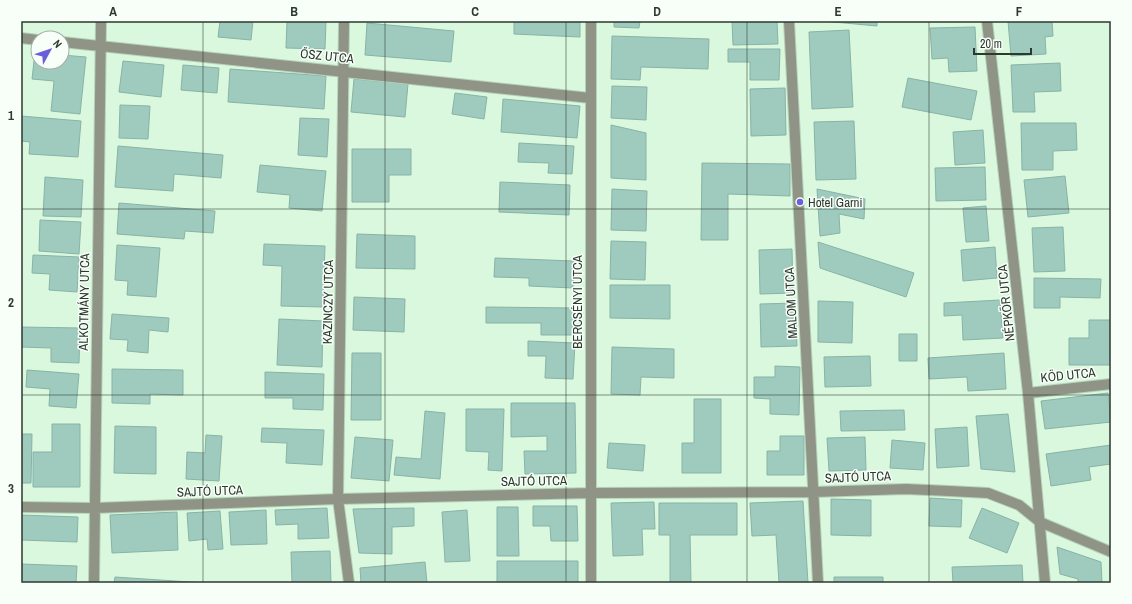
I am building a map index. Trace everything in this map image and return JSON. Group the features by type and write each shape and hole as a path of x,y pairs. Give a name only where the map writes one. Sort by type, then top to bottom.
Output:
{"street":[{"name":"ALKOTMÁNY UTCA","path":"94,583 101,21"},
{"name":"KAZINCZY UTCA","path":"344,21 338,499 349,583"},
{"name":"BERCSÉNYI UTCA","path":"591,21 591,583"},
{"name":"MALOM UTCA","path":"789,21 818,583"},
{"name":"NÉPKÖR UTCA","path":"988,21 1028,393 1045,583"},
{"name":"ŐSZ UTCA","path":"70,43 590,98"},
{"name":"KÖD UTCA","path":"1028,393 1111,384"},
{"name":"SAJTÓ UTCA","path":"21,507 95,508 338,499 590,493 814,492 906,489 988,493 1019,505 1040,522 1111,552"}],"building":[{"path":"220,21 253,21 251,40 218,37"},
{"path":"287,21 326,21 325,49 286,48"},
{"path":"514,21 580,21 580,37 514,34"},
{"path":"614,21 640,21 639,28 614,27"},
{"path":"732,21 777,21 778,44 733,45"},
{"path":"823,21 877,21 877,26"},
{"path":"1008,21 1052,21 1053,36 1045,37 1046,54 1011,56"},
{"path":"367,23 454,31 451,62 365,55"},
{"path":"975,27 977,71 949,72 948,58 932,59 930,28"},
{"path":"849,30 853,107 812,109 809,32"},
{"path":"612,36 709,39 708,69 641,67 640,80 611,79"},
{"path":"728,49 780,49 779,80 750,80 750,62 728,62"},
{"path":"70,56 86,57 80,114 51,111 54,81 32,79 33,70 70,70"},
{"path":"123,61 164,65 161,97 119,92"},
{"path":"1060,63 1061,91 1034,92 1035,112 1013,112 1011,65"},
{"path":"183,65 219,68 217,93 181,90"},
{"path":"230,69 326,76 324,109 228,102"},
{"path":"908,78 977,91 971,120 902,107"},
{"path":"354,79 408,84 405,117 351,112"},
{"path":"612,86 647,87 646,120 611,118"},
{"path":"785,88 786,135 751,136 750,89"},
{"path":"455,93 487,97 484,119 452,114"},
{"path":"503,99 580,106 577,138 501,132"},
{"path":"120,105 150,106 148,139 119,138"},
{"path":"21,116 81,121 78,157 29,154 30,142 21,141"},
{"path":"300,118 329,119 327,157 298,155"},
{"path":"854,121 856,179 816,180 814,122"},
{"path":"1021,123 1076,123 1077,150 1053,151 1053,170 1022,170"},
{"path":"611,125 646,133 646,180 611,178"},
{"path":"983,130 985,163 955,165 953,132"},
{"path":"519,143 574,146 572,174 548,173 549,163 518,162"},
{"path":"118,146 223,155 221,178 174,174 173,191 115,187"},
{"path":"352,149 411,149 411,175 389,175 389,202 352,202"},
{"path":"702,163 790,164 790,196 728,194 728,240 701,240"},
{"path":"260,165 326,171 322,211 289,208 290,195 257,192"},
{"path":"985,167 986,200 936,201 935,168"},
{"path":"1065,176 1069,213 1028,217 1024,180"},
{"path":"45,177 83,180 81,217 43,216"},
{"path":"500,182 570,185 569,215 499,212"},
{"path":"612,189 647,191 646,231 611,230"},
{"path":"817,189 865,199 864,219 839,214 840,233 820,236"},
{"path":"119,203 215,211 213,233 185,231 184,239 117,234"},
{"path":"986,206 989,241 966,242 963,208"},
{"path":"40,220 81,222 79,254 39,251"},
{"path":"1063,227 1065,271 1034,272 1032,228"},
{"path":"357,234 415,236 415,269 356,268"},
{"path":"611,241 646,242 645,280 610,279"},
{"path":"818,242 914,273 906,297 820,268"},
{"path":"264,244 325,246 323,307 281,306 282,266 263,265"},
{"path":"117,245 160,248 156,297 127,295 128,281 115,280"},
{"path":"995,247 997,278 963,281 961,250"},
{"path":"792,249 793,293 760,294 759,250"},
{"path":"33,255 79,257 77,292 49,290 50,274 32,273"},
{"path":"495,258 574,261 573,288 529,286 529,278 494,277"},
{"path":"1034,278 1101,279 1100,298 1060,297 1060,308 1034,308"},
{"path":"610,285 670,285 670,319 610,318"},
{"path":"354,297 405,299 404,332 353,330"},
{"path":"1000,300 1003,338 963,340 962,315 944,316 944,303"},
{"path":"818,301 853,302 852,343 818,342"},
{"path":"795,303 797,346 761,347 760,304"},
{"path":"486,307 573,308 573,335 541,335 541,323 486,323"},
{"path":"112,314 169,318 168,332 149,330 148,353 127,351 128,340 110,339"},
{"path":"279,319 323,321 322,367 277,365"},
{"path":"1089,320 1111,320 1111,365 1069,365 1069,338 1089,338"},
{"path":"21,327 80,328 79,363 51,362 51,348 21,347"},
{"path":"899,334 917,334 917,361 899,361"},
{"path":"528,341 575,343 573,379 545,378 546,356 528,356"},
{"path":"612,347 674,349 674,378 641,377 640,395 611,394"},
{"path":"352,353 381,353 381,420 351,420"},
{"path":"1004,353 1006,389 968,391 967,377 929,379 928,358"},
{"path":"870,356 871,386 825,387 824,357"},
{"path":"775,366 800,367 799,415 770,414 770,399 754,398 754,377 775,377"},
{"path":"112,369 183,370 183,395 150,394 150,404 112,403"},
{"path":"27,370 79,374 76,408 49,406 50,389 26,387"},
{"path":"265,372 324,374 323,410 293,409 293,398 265,398"},
{"path":"1108,393 1111,422 1045,429 1041,401"},
{"path":"694,399 721,399 721,473 682,473 682,443 694,443"},
{"path":"511,403 575,403 576,473 525,474 524,451 547,451 547,436 511,437"},
{"path":"466,409 504,409 502,471 488,470 489,452 466,451"},
{"path":"904,410 905,430 841,431 840,411"},
{"path":"425,411 445,413 440,479 394,475 396,457 421,459"},
{"path":"1008,414 1015,472 981,469 976,416"},
{"path":"52,424 80,424 80,487 33,487 33,452 52,452"},
{"path":"115,426 156,427 156,474 114,473"},
{"path":"967,427 969,466 937,468 935,429"},
{"path":"262,428 324,430 322,465 286,463 287,443 261,442"},
{"path":"21,434 32,434 31,483 21,483"},
{"path":"206,435 222,436 219,481 186,479 187,452 205,453"},
{"path":"780,436 804,436 804,475 767,475 767,451 780,451"},
{"path":"355,437 393,440 389,481 351,478"},
{"path":"865,437 866,470 829,471 827,438"},
{"path":"892,440 925,443 923,470 890,468"},
{"path":"609,443 645,445 643,471 607,468"},
{"path":"1111,445 1111,464 1089,467 1091,480 1051,486 1046,454"},
{"path":"930,498 962,500 961,527 929,526"},
{"path":"831,499 871,500 871,536 831,535"},
{"path":"803,501 808,583 779,583 776,535 752,536 750,503"},
{"path":"654,502 655,529 642,529 643,555 613,556 611,503"},
{"path":"659,503 737,503 737,535 690,535 691,583 670,583 670,535 659,535"},
{"path":"533,506 577,506 578,541 551,541 550,526 533,526"},
{"path":"497,507 518,507 519,556 497,556"},
{"path":"327,508 329,538 298,539 298,524 276,525 275,510"},
{"path":"414,508 414,526 392,527 392,554 359,553 353,509"},
{"path":"982,508 1019,523 1007,553 969,538"},
{"path":"266,510 267,544 231,545 229,512"},
{"path":"467,510 470,561 445,562 442,512"},
{"path":"220,511 223,549 208,550 207,539 189,541 187,513"},
{"path":"177,512 178,550 112,553 110,515"},
{"path":"21,515 78,517 77,542 21,540"},
{"path":"1057,547 1101,562 1102,583 1078,583 1078,579 1060,574"},
{"path":"330,551 331,583 292,583 291,552"},
{"path":"497,561 578,561 578,583 497,583"},
{"path":"425,562 427,583 361,583 360,568"},
{"path":"21,564 77,566 76,583 21,583"},
{"path":"1022,565 1023,583 953,583 952,567"},
{"path":"115,577 205,583 114,583"},
{"path":"834,577 883,577 883,583 834,583"}],"place":[{"name":"Hotel Garni","path":"800,202"}]}
